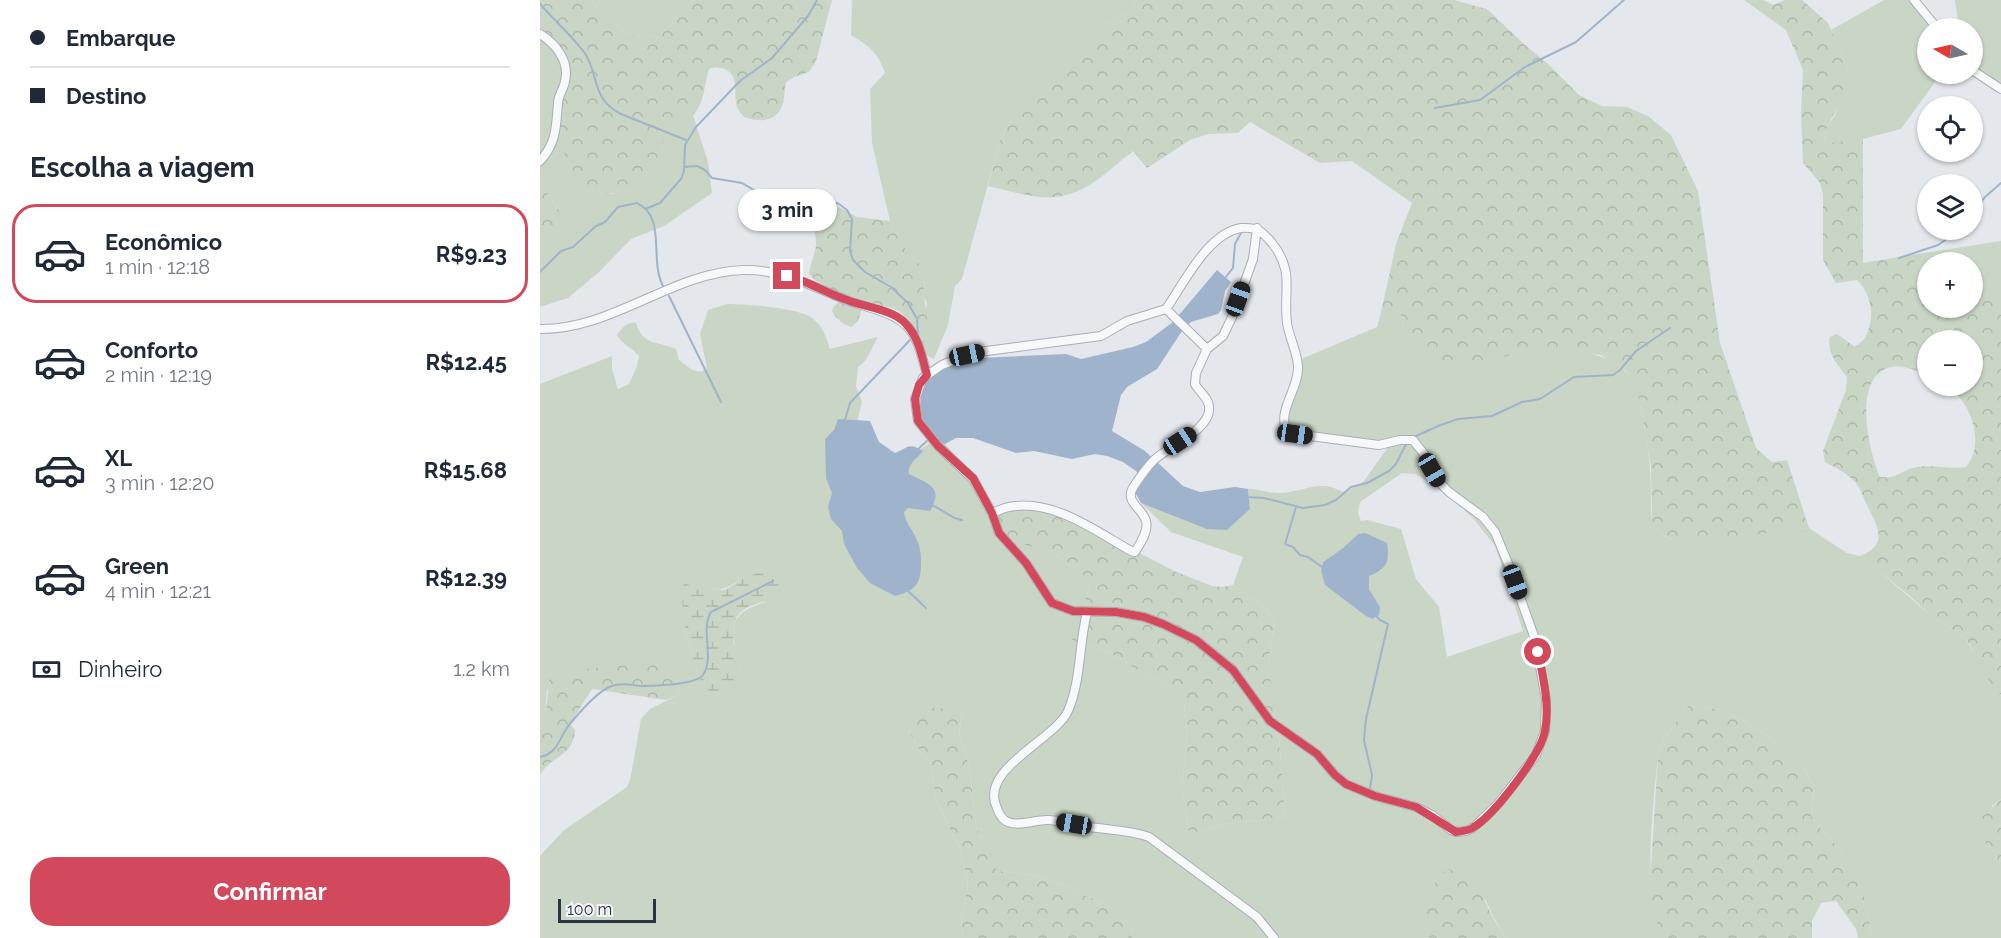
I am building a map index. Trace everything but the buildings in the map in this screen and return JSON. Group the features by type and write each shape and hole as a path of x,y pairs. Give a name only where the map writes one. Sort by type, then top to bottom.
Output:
{"street":[{"path":"1914,0 1929,18"},
{"path":"540,34 550,41 561,55 566,71 566,81 557,105 556,130 549,149 540,160"},
{"path":"1983,77 2001,89"},
{"path":"992,513 1010,507 1046,508 1071,517 1135,552 1147,524 1142,513 1133,504 1132,489 1155,459 1196,431 1209,416 1209,405 1195,384 1196,373 1207,350 1223,336 1233,315 1253,259 1257,228"},
{"path":"1257,228 1282,256 1287,274 1286,319 1298,366 1284,422 1286,430 1295,434 1375,445 1413,440 1424,454 1440,483 1490,523 1509,566 1535,639 1546,699 1545,730 1536,755 1474,828 1456,832 1416,807 1375,796 1346,784 1317,754 1270,721 1233,670 1196,640 1144,617 1116,612 1073,611 1052,603 1026,563 999,533 992,513 973,478 938,446 918,421 915,399 919,385 927,375 942,365 973,353 1101,336 1127,321 1166,309 1213,243 1233,229 1257,228"},
{"path":"540,329 568,327 606,315 711,275 746,270 761,271 800,279 847,301 904,322 916,339 927,375"},
{"path":"1166,309 1207,350"},
{"path":"1087,612 1080,639 1076,683 1068,709 1058,725 1011,764 1002,775 994,798 995,805 1007,822 1049,820 1131,832 1149,837 1257,917 1274,938"}],"green space":[{"path":"540,0 591,0 620,28 631,35 646,37 660,36 692,0 832,0 816,61 809,72 786,82 783,103 775,116 766,120 744,117 736,104 733,76 722,68 709,69 699,106 692,116 671,128 666,134 660,165 653,175 636,186 604,194 594,193 582,185 556,136 555,123 564,72 560,54 540,30"},
{"path":"591,0 692,0 660,36 638,37 620,28"},
{"path":"852,0 1135,0 1132,10 1105,25 1053,71 1011,119 1000,141 962,279 955,286 948,325 934,359 917,351 927,303 924,297 925,269 910,256 896,236 890,221 872,143 870,89 885,73 872,50 851,35"},
{"path":"1135,0 1454,0 1487,9 1579,95 1602,106 1627,107 1648,116 1671,135 1698,191 1720,343 1756,448 1772,462 1787,460 1809,528 1692,542 1672,540 1656,531 1652,520 1651,468 1636,386 1625,370 1601,355 1567,350 1519,353 1475,364 1446,364 1419,353 1409,342 1403,329 1401,315 1380,317 1396,244 1412,203 1352,161 1320,163 1250,122 1238,133 1208,134 1190,140 1147,168 1133,151 1091,184 1062,196 1035,196 988,186 1000,141 1011,119 1053,71 1105,25 1132,10"},
{"path":"1744,0 1763,0 1773,5 1785,0 1802,0 1828,23 1848,68 1843,97 1827,127 1824,139 1827,143 1863,139 1863,263 1911,255 1917,266 1917,318 1983,318 1983,293 2001,293 2001,696 1984,674 1964,637 1930,615 1860,556 1875,546 1878,540 1877,527 1855,482 1825,462 1823,451 1846,390 1847,377 1831,354 1830,337 1837,334 1855,347 1866,336 1871,314 1869,299 1857,280 1836,283 1823,260 1823,195 1820,183 1803,163 1801,113 1803,70 1786,30","holes":["1917,330 1983,330 1983,396 1958,396 1969,412 1975,435 1975,447 1966,467 1923,466 1892,477 1880,477 1868,434 1867,399 1871,384 1879,373 1895,366 1917,371"]},
{"path":"1884,0 1909,0 1924,18 1917,18 1917,84 1934,84 1925,96 1917,96 1917,107 1901,129 1859,140 1827,143 1824,139 1827,127 1835,115 1848,68 1831,30"},
{"path":"1955,0 2001,0 2001,89 1983,77 1983,18 1958,18"},
{"path":"540,30 563,56 564,150 583,185 595,193 611,194 658,169 665,135 670,128 693,115 708,162 712,193 664,226 631,239 599,272 568,298 540,307 540,240 560,235 567,222 540,182"},
{"path":"540,182 567,222 561,234 540,240"},
{"path":"817,202 835,205 857,217 890,221 905,248 925,269 924,295 927,331 919,349 904,328 907,323 905,317 897,310 885,306 867,305 862,308 858,321 851,327 833,314 834,306 844,298 843,293 820,284 809,274 816,245 812,212"},
{"path":"2001,241 2001,293 1983,293 1983,252 1930,252"},
{"path":"1917,254 1917,266 1916,265 1911,255"},
{"path":"736,304 772,307 805,315 819,325 830,349 878,337 867,357 858,367 856,387 862,402 856,427 895,464 934,441 945,444 968,471 991,509 988,515 989,528 1050,551 1083,574 1089,589 1073,640 1108,652 1171,687 1184,701 1187,733 1182,786 1189,834 1225,824 1285,817 1279,738 1271,692 1269,659 1274,622 1266,609 1233,585 1243,557 1171,532 1141,503 1160,510 1250,510 1248,489 1280,493 1320,486 1345,493 1364,481 1391,443 1302,434 1282,425 1286,401 1299,360 1377,327 1380,317 1401,314 1403,329 1475,364 1520,352 1551,349 1585,352 1615,363 1627,373 1638,390 1649,455 1652,518 1657,530 1663,535 1672,540 1809,528 1847,553 1866,560 1930,615 1964,637 2001,696 2001,799 1992,806 1993,857 2001,862 2001,938 1869,938 1869,917 1858,881 1847,860 1811,816 1813,788 1801,765 1760,731 1732,715 1716,709 1688,706 1664,739 1658,755 1652,823 1651,876 1657,922 1665,938 1506,938 1485,899 1421,933 1431,938 1132,938 1131,926 1112,908 1043,877 993,868 976,825 969,765 959,734 962,711 923,707 909,731 920,751 929,760 937,802 960,849 968,885 961,922 963,938 540,938 540,856 563,831 627,787 641,719 650,709 678,695 679,687 547,689 545,714 540,721 540,384 612,356 612,368 618,389 629,384 639,356 617,335 630,323 636,323 643,336 652,342 676,349 679,360 692,370 701,372 707,368 700,334 708,310","holes":["1402,473 1415,474 1444,491 1473,518 1495,546 1523,631 1447,657 1439,607 1416,579 1401,529 1367,520 1361,521 1358,513 1360,502","1365,533 1382,570 1369,575 1369,589 1376,603 1376,618 1373,619 1359,610 1321,570 1323,562 1358,534","691,576 706,586 718,589 730,586 746,577 766,602 750,608 739,616 734,627 735,644 697,672 686,633 682,600"]},
{"path":"1015,504 1053,511 1086,525 1174,571 1212,586 1233,585 1266,609 1274,622 1269,659 1279,737 1285,817 1225,824 1189,834 1182,786 1187,733 1184,701 1171,687 1108,652 1072,640 1089,589 1083,574 1050,551 1004,540 993,535 989,528 988,515 991,509"},
{"path":"765,571 777,576 781,587 778,597 752,606 738,615 733,631 736,681 732,689 725,693 710,691 700,679 686,632 682,599 686,576 691,576 715,589 725,590 746,577"},
{"path":"658,663 667,668 677,679 678,695 666,700 592,689 570,724 575,730 570,746 540,775 540,721 547,705 550,676 582,669"},
{"path":"1688,706 1720,710 1732,715 1760,731 1801,765 1813,788 1811,816 1847,860 1863,893 1869,917 1869,938 1858,938 1856,929 1836,901 1821,903 1812,921 1812,938 1665,938 1653,912 1650,883 1658,755 1664,739"},
{"path":"923,707 962,710 959,734 969,765 976,825 993,867 1000,871 1043,877 1112,908 1131,926 1132,938 963,938 961,922 968,885 960,849 937,802 929,760 920,751 909,731 913,712"},
{"path":"2001,799 2001,862 1993,857 1986,846 1982,823 1983,816"},
{"path":"1447,869 1465,875 1477,886 1506,938 1431,938 1421,934 1432,889"}],"water":[{"path":"1217,270 1231,282 1225,291 1221,310 1218,314 1191,322 1184,328 1157,369 1127,387 1121,395 1112,431 1145,451 1183,486 1200,492 1235,487 1248,489 1250,509 1227,530 1207,529 1141,503 1135,492 1141,477 1123,462 1107,456 1095,454 1072,459 1034,451 1016,453 973,438 956,438 945,444 937,442 922,423 920,390 926,379 943,369 979,358 1066,354 1081,359 1133,347 1146,342 1173,322"},
{"path":"838,419 870,421 879,442 895,453 911,446 923,451 911,464 909,474 932,487 936,496 930,511 908,508 904,512 918,544 921,562 919,580 913,588 902,594 895,596 870,583 857,568 844,544 842,531 831,519 828,507 832,493 826,478 825,439 834,430"},
{"path":"1365,533 1387,543 1388,550 1386,564 1380,571 1369,576 1369,589 1380,607 1379,615 1373,619 1325,585 1321,570 1323,562 1358,534"}],"waterway":[{"path":"645,209 660,203 681,179 684,171 685,145 696,127 740,81 772,58 808,16 817,0"},
{"path":"1435,108 1480,100 1525,67 1576,42 1624,0"},
{"path":"540,4 584,52 600,93 611,108 686,140"},
{"path":"684,167 697,166 705,170 712,178 742,183 781,206 803,206 827,200 839,204 847,210 852,219 850,251 853,260 865,272 891,287 908,303 917,319 918,333"},
{"path":"1983,200 2001,183"},
{"path":"540,272 561,251 573,247 596,226 605,222 618,207 637,203 652,218 657,264 663,286"},
{"path":"1225,278 1233,268 1235,244 1242,231"},
{"path":"1899,258 1938,245 1945,240"},
{"path":"669,296 721,402"},
{"path":"1414,437 1458,419 1492,416 1522,402 1540,399 1574,377 1613,375 1636,351 1670,328"},
{"path":"845,420 850,403 910,340"},
{"path":"917,450 928,440"},
{"path":"1246,497 1264,498 1303,508 1325,505 1336,500 1351,487 1367,483 1389,471 1396,464 1406,444"},
{"path":"931,505 962,520"},
{"path":"1296,507 1285,544 1322,567"},
{"path":"540,757 555,748 578,715 603,690 621,684 641,686 674,684 692,681 703,675 708,660 707,627 711,612 773,581"},
{"path":"907,590 926,608"},
{"path":"1370,789 1372,775 1364,740 1366,719 1388,624 1375,615"}],"route":[{"path":"787,276 800,279 847,301 896,317 904,322 916,339 927,375 919,385 915,399 918,421 938,446 973,478 992,513 999,533 1026,563 1052,603 1073,611 1116,612 1144,617 1196,640 1233,670 1270,721 1317,754 1346,784 1375,796 1416,807 1456,832 1474,828 1498,804 1536,755 1543,739 1546,699 1538,652"}]}
